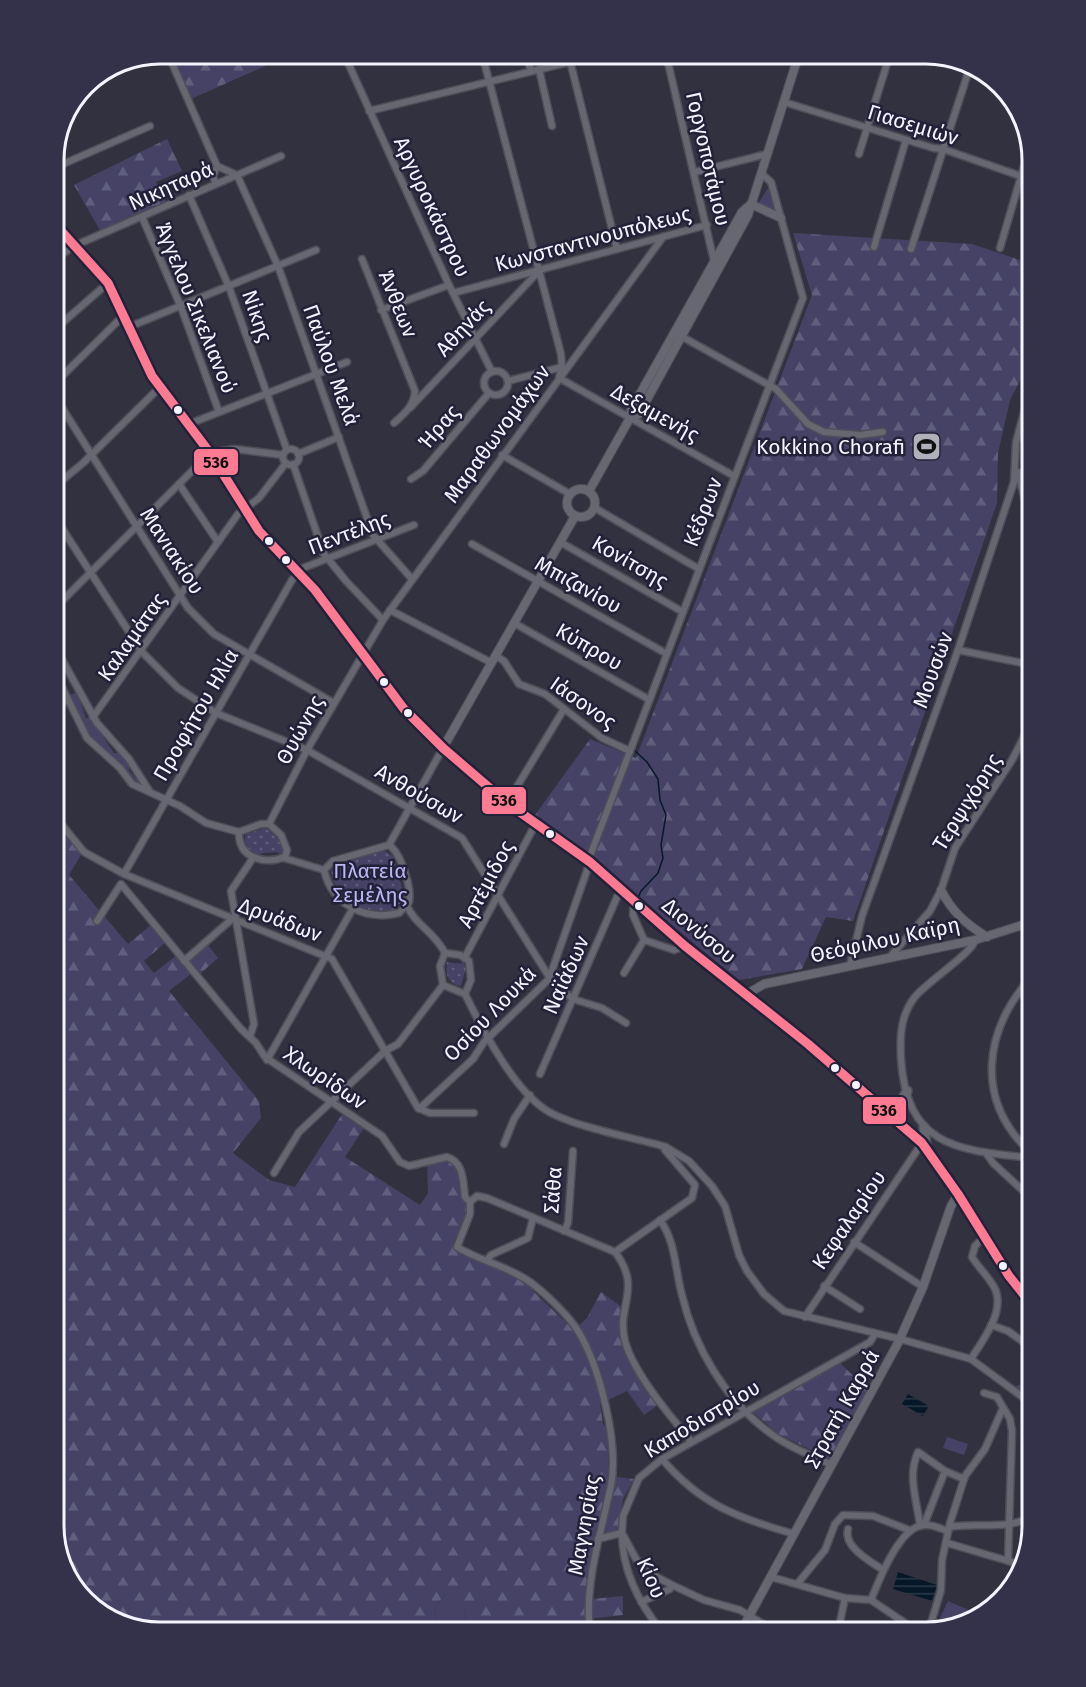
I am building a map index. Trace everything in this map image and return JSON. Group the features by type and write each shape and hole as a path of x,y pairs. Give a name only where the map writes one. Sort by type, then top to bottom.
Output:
{"main road":[{"name":"Διονύσου","path":"65,234 108,283 124,314 142,359 159,388 210,453 244,510 272,546 298,573 404,709 443,748 507,803 621,888 685,946 747,994 924,1145 1022,1291"},
{"path":"880,1106 888,1108 897,1106 907,1091"},
{"path":"921,1124 924,1145"}],"street":[{"path":"173,65 217,166 237,175"},
{"name":"Αργυροκάστρου","path":"349,65 449,285 492,372"},
{"path":"485,65 540,270 562,367 559,378"},
{"path":"529,65 531,71"},
{"path":"369,111 556,65"},
{"path":"569,65 617,249"},
{"name":"Γοργοποτάμου","path":"669,65 717,273"},
{"path":"589,491 630,418 631,410 717,273 748,215 796,65"},
{"path":"860,154 887,65"},
{"path":"539,69 552,126"},
{"path":"911,249 968,74"},
{"name":"Γιασεμιών","path":"784,102 906,140 944,149 1021,176"},
{"path":"65,163 150,126"},
{"path":"874,247 906,140"},
{"path":"695,172 767,154"},
{"name":"Νικηταρά","path":"65,252 75,245 281,156"},
{"path":"216,184 213,176 217,166"},
{"path":"1000,248 1022,173"},
{"name":"Κέδρων","path":"589,862 648,699 802,298 771,182 762,174"},
{"name":"Παύλου Μελά","path":"237,175 278,266 376,541 412,579"},
{"name":"Νίκης","path":"189,195 229,287 290,464"},
{"path":"751,204 781,218"},
{"path":"678,335 714,262 742,212 751,204"},
{"name":"Άγγελου Σικελιανού","path":"142,217 181,307 219,412"},
{"name":"Κωνσταντινουπόλεως","path":"453,293 707,225"},
{"name":"Μαραθωνομάχων","path":"362,654 412,579 663,237"},
{"path":"129,327 316,250"},
{"name":"Άνθεων","path":"362,259 414,387 415,400 410,408"},
{"name":"Αθηνάς","path":"410,408 540,270"},
{"path":"65,321 108,283"},
{"path":"381,310 449,285"},
{"path":"65,373 124,314"},
{"path":"678,335 770,386 782,394 808,424 824,432 860,435 883,432"},
{"path":"189,424 347,362"},
{"path":"508,381 562,367"},
{"path":"492,372 502,373 508,381 508,387 501,394 489,393 484,382 492,372"},
{"name":"Δεξαμενής","path":"559,378 734,476"},
{"path":"65,477 159,388"},
{"name":"Ήρας","path":"411,478 423,471 489,393"},
{"path":"394,423 410,408"},
{"name":"Μανιακίου","path":"65,413 179,597 214,634 334,703"},
{"path":"1022,420 1016,442 1015,463 1017,482 1022,498"},
{"path":"65,598 210,453 221,449 235,449 285,452 295,450 298,454 339,437"},
{"name":"Καλαμάτας","path":"93,717 142,652 218,542 244,510 259,498 290,464 297,461 298,454"},
{"path":"502,455 570,494"},
{"path":"290,464 328,559 383,620"},
{"name":"Μουσών","path":"850,966 862,916 1017,482"},
{"path":"179,484 218,542"},
{"path":"570,494 581,489 589,491 595,498 595,508 589,516 575,516"},
{"path":"570,494 567,506 575,516"},
{"path":"595,508 699,569"},
{"path":"324,870 333,861 389,844 575,516"},
{"name":"Πεντέλης","path":"298,573 414,525"},
{"name":"Ανθούσων","path":"65,533 142,652 178,688 216,713 307,750 462,838 550,978 573,999 602,1008 626,1023"},
{"name":"Κονίτσης","path":"560,542 683,612"},
{"name":"Μπιζανίου","path":"472,544 667,654"},
{"name":"Προφήτου Ηλία","path":"124,874 249,654 298,573"},
{"path":"390,610 494,659"},
{"name":"Κύπρου","path":"514,623 648,699"},
{"path":"958,650 1022,663"},
{"name":"Θυώνης","path":"269,824 307,750 362,654"},
{"name":"Ιάσονος","path":"494,659 505,663 519,684 545,694 606,740 630,751"},
{"path":"65,665 93,717 130,761 151,792"},
{"path":"66,695 77,688"},
{"path":"65,692 88,740 120,768 134,786 151,792 206,823 239,832 269,824 286,843 287,853 284,858"},
{"path":"507,803 564,709"},
{"name":"Τερψιχόρης","path":"889,958 924,920 941,890 956,848 1022,740"},
{"name":"Αρτέμιδος","path":"465,957 535,825"},
{"name":"Δρυάδων","path":"65,827 84,852 124,874 326,956 336,964 419,1109"},
{"path":"239,832 242,846 253,858 270,860 284,858 324,870 338,896 352,910 372,915 394,914 407,906"},
{"path":"274,1173 299,1132 386,1051 398,1044 443,985 440,966 445,953 436,936 416,920 407,906 410,891 396,854 389,844"},
{"path":"250,1036 254,1024 231,891 253,858"},
{"name":"Οσίου Λουκά","path":"419,1109 473,1059 489,1038 550,978 589,862"},
{"name":"Χλωρίδων","path":"97,921 121,884 241,1029 250,1036 267,1060 382,1136 404,1164 409,1166 447,1157 453,1159 461,1170 465,1197 470,1202"},
{"name":"Ναϊάδων","path":"540,1074 621,888"},
{"path":"941,890 958,915 987,937"},
{"path":"634,900 633,915 644,940 674,950 685,946"},
{"path":"267,1060 352,910"},
{"path":"184,961 235,920"},
{"name":"Θεόφιλου Καϊρη","path":"747,994 764,984 975,940 1022,925"},
{"path":"624,973 644,940"},
{"path":"975,940 971,950 925,984 906,1009 900,1040 902,1072 907,1091 921,1124 959,1148 986,1153 1022,1155"},
{"path":"445,953 465,957 471,974 469,988 465,994"},
{"path":"443,985 465,994 489,1038 530,1095 548,1112 666,1147 689,1161 712,1186 725,1206 739,1255 755,1283 788,1313 900,1339 971,1359 1022,1397"},
{"path":"1022,988 1002,1019 994,1037 992,1055 993,1085 999,1107 1022,1144"},
{"path":"504,1143 514,1119 530,1095"},
{"path":"419,1109 430,1113 474,1113"},
{"path":"907,1131 921,1124"},
{"name":"Κεφαλαρίου","path":"805,1317 854,1242 924,1145"},
{"path":"615,1252 692,1198 695,1185 665,1150 666,1147"},
{"name":"Σάθα","path":"564,1231 568,1223 573,1151"},
{"path":"986,1153 993,1163 1022,1190"},
{"name":"Στρατή Καρρά","path":"746,1622 900,1339 923,1287 951,1206 958,1194"},
{"path":"470,1202 482,1196 615,1252 629,1281 623,1322 630,1355 662,1405 691,1442"},
{"name":"Μαγνησίας","path":"470,1202 470,1214 458,1242 458,1248 487,1260 532,1284 570,1321 588,1351 602,1394 610,1442 612,1479 598,1539 588,1603 589,1622"},
{"path":"487,1260 491,1255 528,1238 533,1218"},
{"path":"660,1220 672,1245 682,1295 694,1332 714,1370 746,1411 784,1442 832,1465"},
{"path":"971,1359 991,1325 997,1305 996,1289 972,1257 975,1246 984,1237"},
{"path":"854,1242 923,1287"},
{"path":"824,1286 860,1309"},
{"path":"991,1325 1010,1332 1022,1341"},
{"name":"Καποδιστρίου","path":"622,1533 623,1516 636,1484 662,1459 870,1342 875,1334"},
{"path":"984,1393 997,1397 1011,1419 1008,1562"},
{"path":"931,1622 941,1590 942,1560 949,1529 964,1479 985,1449 1003,1408"},
{"path":"922,1525 911,1480 912,1468 918,1452 945,1471 964,1479"},
{"path":"662,1459 686,1485 710,1503 745,1520 794,1534"},
{"path":"922,1525 945,1471"},
{"path":"798,1583 825,1550 836,1524 843,1515 873,1516 909,1530"},
{"path":"871,1600 883,1570 909,1530 922,1525 949,1529 969,1524 1008,1525 1022,1520"},
{"path":"848,1529 846,1535 850,1543 883,1570"},
{"path":"598,1539 622,1533 640,1565 672,1585 760,1622"},
{"name":"Κίου","path":"622,1533 626,1566 641,1602 655,1622"},
{"path":"947,1543 1014,1563"},
{"path":"771,1577 845,1598 871,1600 901,1622"},
{"path":"641,1602 670,1589 672,1585"},
{"path":"840,1622 845,1598"}],"green space":[{"path":"176,65 267,65 191,99"},
{"path":"167,139 182,171 156,182 166,202 101,232 74,185"},
{"path":"768,188 771,189 775,212 758,204"},
{"path":"793,233 972,244 1022,261 1022,377 1010,400 998,453 997,503 853,921 826,917 802,969 739,980 535,815 590,739 636,758 812,295"},
{"path":"77,692 86,718 90,717 114,753 120,753 129,763 129,771 143,786 133,780 119,763 106,754 90,736 70,695"},
{"path":"266,828 278,838 284,853 282,855 277,852 262,853 259,857 251,855 244,843 246,834"},
{"path":"65,832 82,853 69,875 128,944 151,925 165,943 144,961 154,973 177,955 184,964 208,945 218,958 200,974 196,970 169,991 259,1101 261,1118 233,1153 269,1180 295,1187 342,1114 364,1128 345,1157 420,1205 428,1193 427,1161 451,1160 462,1178 468,1208 462,1228 454,1241 457,1250 510,1272 528,1284 574,1330 587,1318 601,1292 622,1307 622,1334 626,1347 637,1371 658,1405 644,1415 627,1391 600,1404 603,1424 607,1429 609,1476 634,1479 623,1499 618,1531 595,1536 590,1571 592,1599 623,1596 623,1615 588,1619 588,1622 466,1622 465,1605 447,1594 438,1602 434,1614 438,1622 154,1622 142,1621 118,1613 97,1599 81,1580 70,1558 64,1527"},
{"name":"Πλατεία Σεμέλης","path":"383,850 393,856 405,898 394,910 364,909 346,898 334,882 331,870 337,865"},
{"path":"463,960 467,973 465,972 461,986 450,981 446,967 447,962 461,964"},
{"path":"840,1363 869,1391 832,1460 778,1434 753,1412"},
{"path":"1022,1384 1022,1394 1012,1387"},
{"path":"947,1437 968,1444 964,1455 943,1448"},
{"path":"447,1594 465,1604 466,1622 438,1622 434,1614 438,1602"},
{"path":"948,1601 971,1611 951,1619 938,1622"}],"water":[{"path":"908,1394 929,1406 923,1416 902,1404"},
{"path":"898,1572 937,1585 932,1601 893,1589"}],"waterway":[{"path":"634,750 647,762 658,779 660,800 666,815 661,845 663,858 658,873 641,891 638,898"}],"transit line":[{"name":"536","path":"65,235 108,283 152,376 210,453 259,531 315,590 404,709 443,748 507,803 590,862 685,946 808,1044 922,1143 1022,1292"}],"place":[{"name":"Kokkino Chorafi","path":"926,447"}]}
